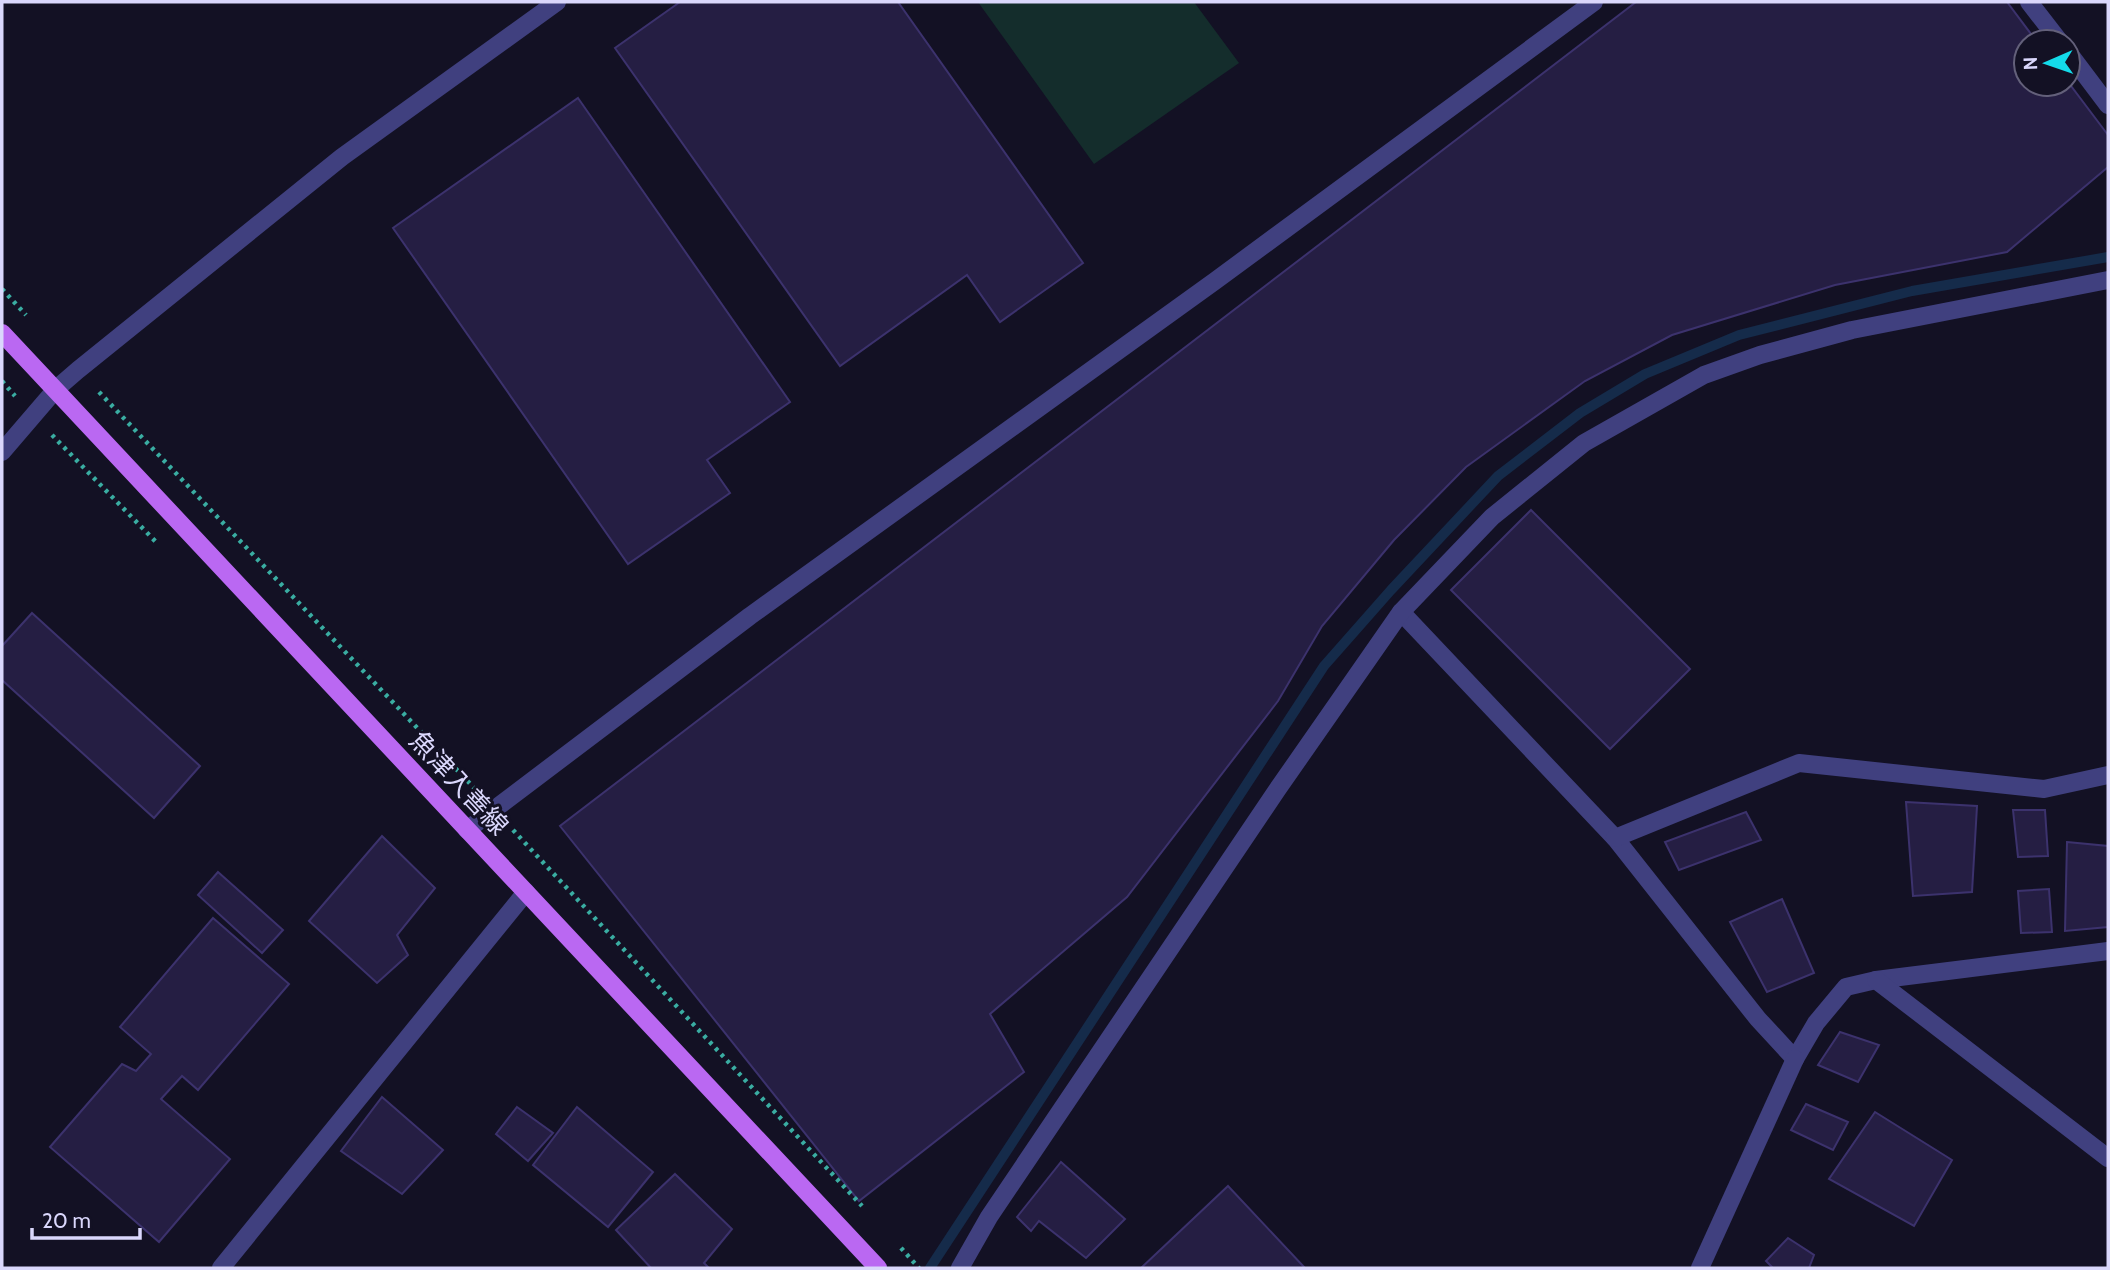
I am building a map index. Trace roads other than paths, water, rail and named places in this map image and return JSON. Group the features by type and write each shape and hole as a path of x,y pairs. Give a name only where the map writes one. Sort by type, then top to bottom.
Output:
{"main road":[{"name":"魚津入善線","path":"2,332 878,1268"}],"street":[{"path":"2,452 55,389 342,157 557,2"},
{"path":"467,830 750,616 1215,281 1594,2"},
{"path":"2029,2 2049,28"},
{"path":"2082,71 2108,105"},
{"path":"960,1268 989,1217 1269,801 1401,612 1493,517 1584,443 1704,375 1760,355 1852,330 2108,280"},
{"path":"1401,612 1615,838 1758,1019 1795,1059"},
{"path":"1615,838 1799,763 2044,789 2108,775"},
{"path":"221,1268 526,892"},
{"path":"1700,1268 1795,1059 1816,1023 1846,987 2108,951"},
{"path":"1876,981 2108,1158"}],"waterway":[{"path":"930,1268 1324,666 1498,476 1580,413 1645,374 1739,335 1912,291 2108,257"}]}
